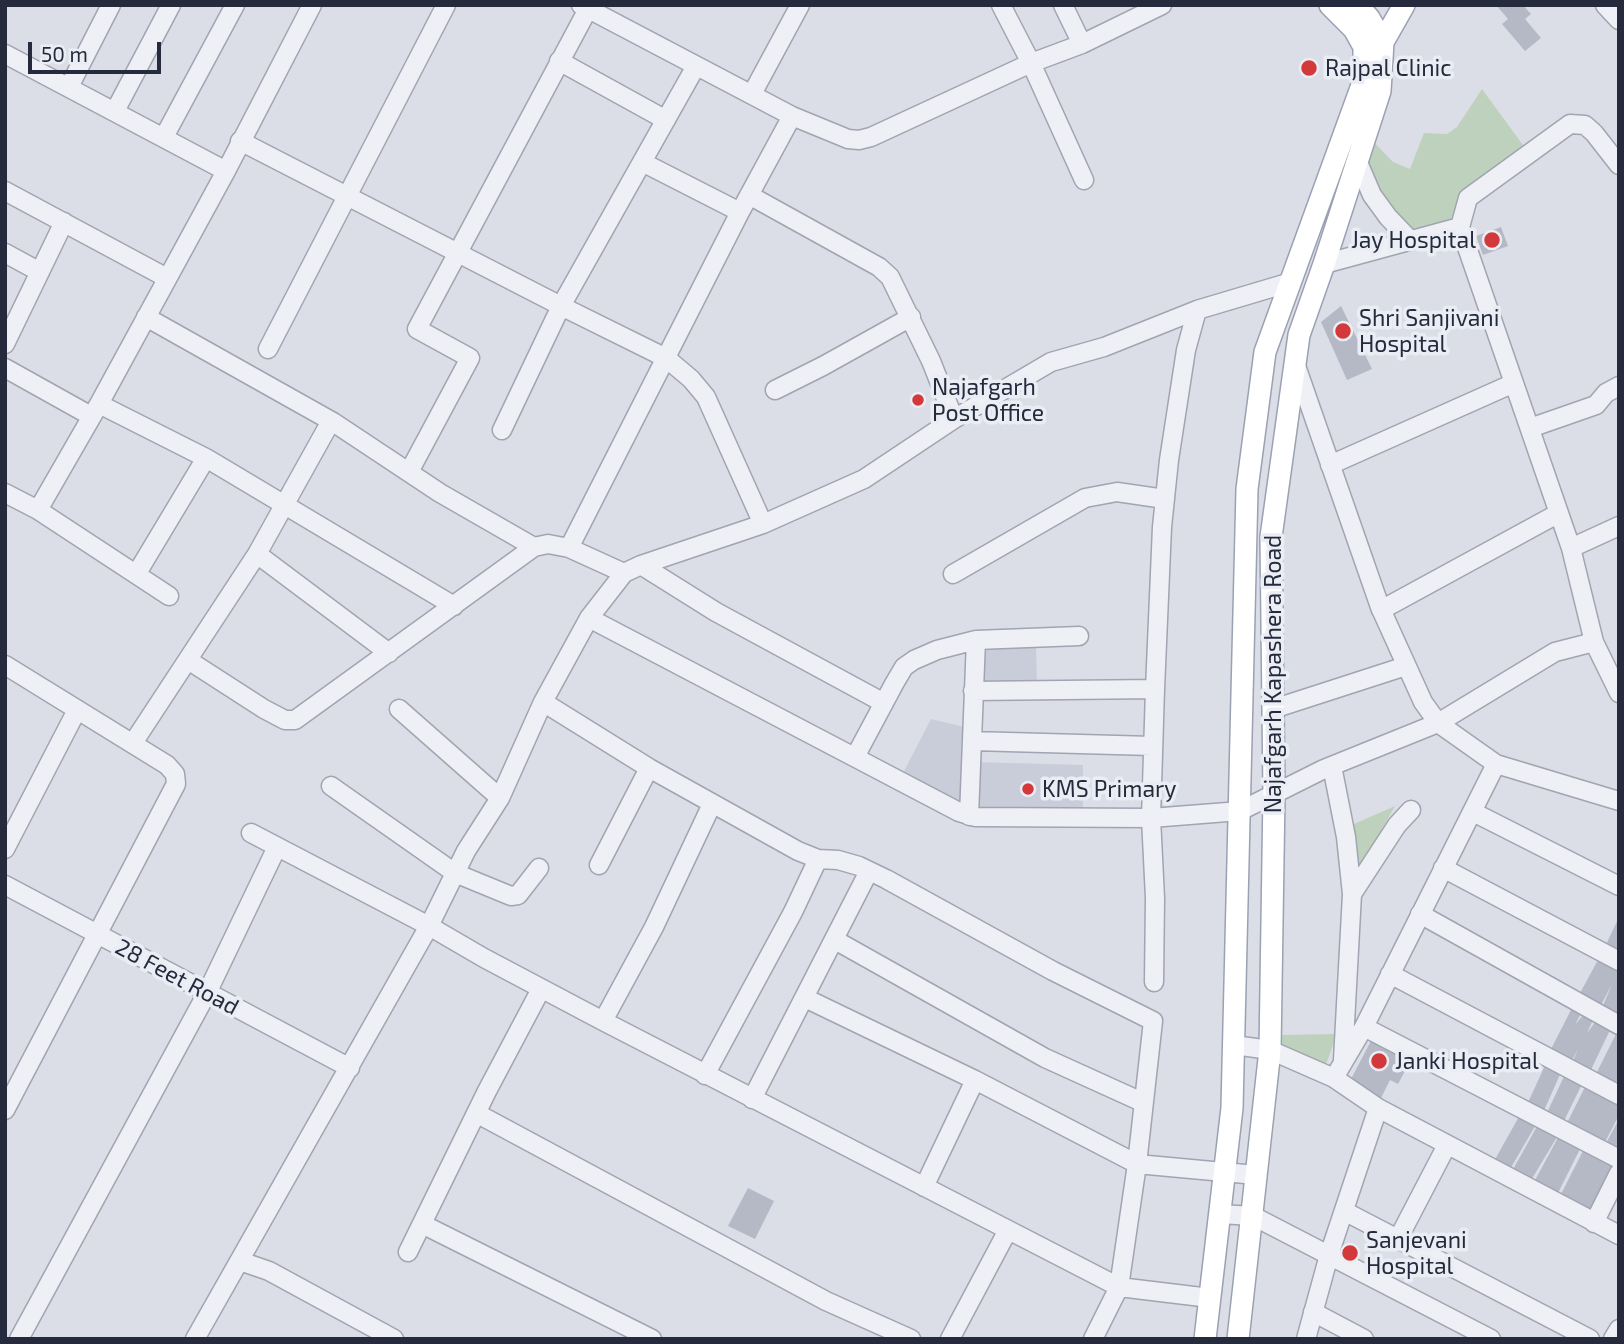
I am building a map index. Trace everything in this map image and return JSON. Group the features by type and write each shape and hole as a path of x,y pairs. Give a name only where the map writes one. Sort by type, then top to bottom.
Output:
{"main road":[{"path":"1330,5 1373,44"},
{"path":"1357,5 1369,18 1373,44"},
{"path":"1373,44 1404,5"},
{"name":"Najafgarh Kapashera Road","path":"1238,1339 1270,1050 1274,794 1271,537 1298,335 1380,91 1373,44"},
{"name":"Najafgarh Kapashera Road","path":"1205,1339 1232,1108 1247,489 1265,352 1362,85 1373,44"}],"street":[{"path":"115,111 171,5"},
{"path":"164,137 234,5"},
{"path":"38,510 226,172 312,5"},
{"path":"268,349 446,5"},
{"path":"752,94 800,5"},
{"path":"1001,5 1031,63 1084,180"},
{"path":"1063,5 1082,44"},
{"path":"409,472 470,358 417,329 559,61 584,7 792,116 848,139 859,140 871,137 1031,63 1082,44 1162,5"},
{"path":"1605,5 1619,20"},
{"path":"69,88 103,8"},
{"path":"5,54 226,172"},
{"path":"559,61 666,120"},
{"path":"502,430 561,306 696,66"},
{"path":"569,548 740,212 792,116"},
{"path":"1619,164 1594,132 1585,125 1570,124 1468,198 1461,227 1571,548 1594,642 1619,693"},
{"path":"240,141 666,358 691,379 706,397 762,524"},
{"path":"1357,160 1372,195 1411,241"},
{"path":"642,162 740,212"},
{"path":"5,191 167,278"},
{"path":"749,195 879,267 890,276 911,317 954,419"},
{"path":"5,344 64,222"},
{"path":"1324,264 1461,227"},
{"path":"5,253 40,272"},
{"path":"200,1337 499,798 543,702 589,618 624,573 762,524 864,479 954,419 1051,362 1104,347 1197,310 1291,282"},
{"path":"1154,982 1152,747 1164,499 1186,350 1197,310"},
{"path":"146,317 331,421 409,472 534,547"},
{"path":"775,390 911,317"},
{"path":"1294,361 1381,610 1423,702 1438,723 1496,764 1619,801"},
{"path":"5,368 206,458 454,606"},
{"path":"1330,465 1514,383"},
{"path":"1530,428 1596,405 1606,393 1619,386"},
{"path":"133,743 257,554 331,421"},
{"path":"136,573 206,458"},
{"path":"953,574 1085,498 1117,492 1164,499"},
{"path":"5,493 38,510 169,596"},
{"path":"1381,610 1559,513"},
{"path":"1571,548 1619,526"},
{"path":"188,660 264,709 285,720 295,720 534,547 548,544 569,548 624,573"},
{"path":"257,554 389,653"},
{"path":"641,565 716,612 884,703"},
{"path":"589,618 969,816 1151,818 1240,811 1332,766 1438,723 1555,652 1594,642"},
{"path":"855,757 904,667 914,660 937,650 976,640 1079,636"},
{"path":"969,816 976,640"},
{"path":"5,665 133,743 176,774 176,784 5,1111"},
{"path":"1273,709 1406,666"},
{"path":"973,691 1154,689"},
{"path":"543,702 649,768 798,851 818,859 838,860 869,871 1053,971 1153,1021 1137,1164 1119,1287 1093,1339"},
{"path":"399,709 499,798"},
{"path":"5,849 78,710"},
{"path":"972,741 1152,747"},
{"path":"1338,1071 1364,1027 1496,764"},
{"path":"1332,766 1346,837 1352,894 1338,1071"},
{"path":"598,864 649,768"},
{"path":"331,786 455,873 515,897 539,868"},
{"path":"603,1021 654,926 712,804"},
{"path":"1352,894 1397,825 1411,810"},
{"path":"1473,811 1619,886"},
{"path":"251,833 705,1075 1119,1287 1210,1298"},
{"path":"19,1339 207,993 277,847"},
{"path":"705,1075 793,912 818,859"},
{"path":"1443,868 1619,961"},
{"path":"752,1099 869,871"},
{"name":"28 Feet Road","path":"5,885 350,1068"},
{"path":"1420,914 1619,1025"},
{"path":"835,940 1045,1058 1142,1102"},
{"path":"1390,974 1619,1095"},
{"path":"408,1252 541,989"},
{"path":"805,998 975,1080 1137,1164 1256,1175"},
{"path":"1364,1027 1619,1159"},
{"path":"1234,1045 1270,1050 1338,1071 1378,1108 1619,1235"},
{"path":"923,1187 975,1080"},
{"path":"1306,1339 1329,1255 1378,1108"},
{"path":"476,1113 826,1301 911,1339"},
{"path":"1398,1239 1447,1144"},
{"path":"1594,1223 1619,1173"},
{"path":"1344,1211 1590,1339"},
{"path":"1220,1213 1253,1216 1491,1339"},
{"path":"422,1224 652,1339"},
{"path":"950,1339 1008,1230"},
{"path":"240,1261 269,1271 394,1339"},
{"path":"1313,1312 1364,1339"},
{"path":"1613,1339 1619,1329"}],"shaded area":[{"path":"980,639 1036,645 1037,686 977,686"},
{"path":"931,719 964,727 968,807 903,773"},
{"name":"KMS Primary","path":"973,762 1083,765 1083,815 974,814"}],"green space":[{"path":"1482,89 1528,152 1466,196 1459,225 1411,239 1360,166 1370,138 1393,162 1410,169 1424,133 1447,134 1457,127"},
{"path":"1395,806 1352,882 1347,827"},
{"path":"1337,1034 1324,1070 1280,1053 1280,1035"}],"building":[{"path":"1496,5 1523,5 1531,14 1525,19 1541,38 1525,51 1502,24 1508,19"},
{"path":"1501,227 1508,246 1483,255 1476,236"},
{"path":"1341,306 1372,369 1347,380 1321,322"},
{"path":"1619,917 1619,960 1603,951"},
{"path":"1599,958 1619,968 1619,1016 1602,1008 1612,984 1600,1007 1579,995"},
{"path":"1572,1008 1581,1013 1575,1025 1583,1015 1593,1020 1587,1033 1596,1021 1610,1030 1589,1074 1571,1066 1578,1049 1569,1066 1548,1055"},
{"path":"1616,1034 1619,1036 1619,1077 1615,1084 1595,1076"},
{"path":"1373,1037 1412,1058 1398,1084 1390,1080 1381,1098 1350,1081"},
{"path":"1547,1061 1562,1070 1542,1115 1526,1107"},
{"path":"1567,1070 1584,1080 1562,1125 1545,1117"},
{"path":"1588,1081 1619,1097 1619,1115 1603,1146 1565,1127"},
{"path":"1521,1113 1538,1121 1509,1171 1493,1163"},
{"path":"1619,1119 1619,1156 1604,1147"},
{"path":"1540,1121 1560,1132 1530,1182 1511,1173"},
{"path":"1561,1132 1583,1143 1556,1197 1533,1184"},
{"path":"1585,1147 1618,1165 1594,1216 1560,1196"},
{"path":"748,1188 774,1201 755,1239 728,1226"}],"place":[{"name":"Rajpal Clinic","path":"1309,68"},
{"name":"Jay Hospital","path":"1492,240"},
{"name":"Shri Sanjivani Hospital","path":"1343,331"},
{"name":"Najafgarh Post Office","path":"918,400"},
{"name":"KMS Primary","path":"1028,789"},
{"name":"Janki Hospital","path":"1379,1061"},
{"name":"Sanjevani Hospital","path":"1350,1253"}]}
